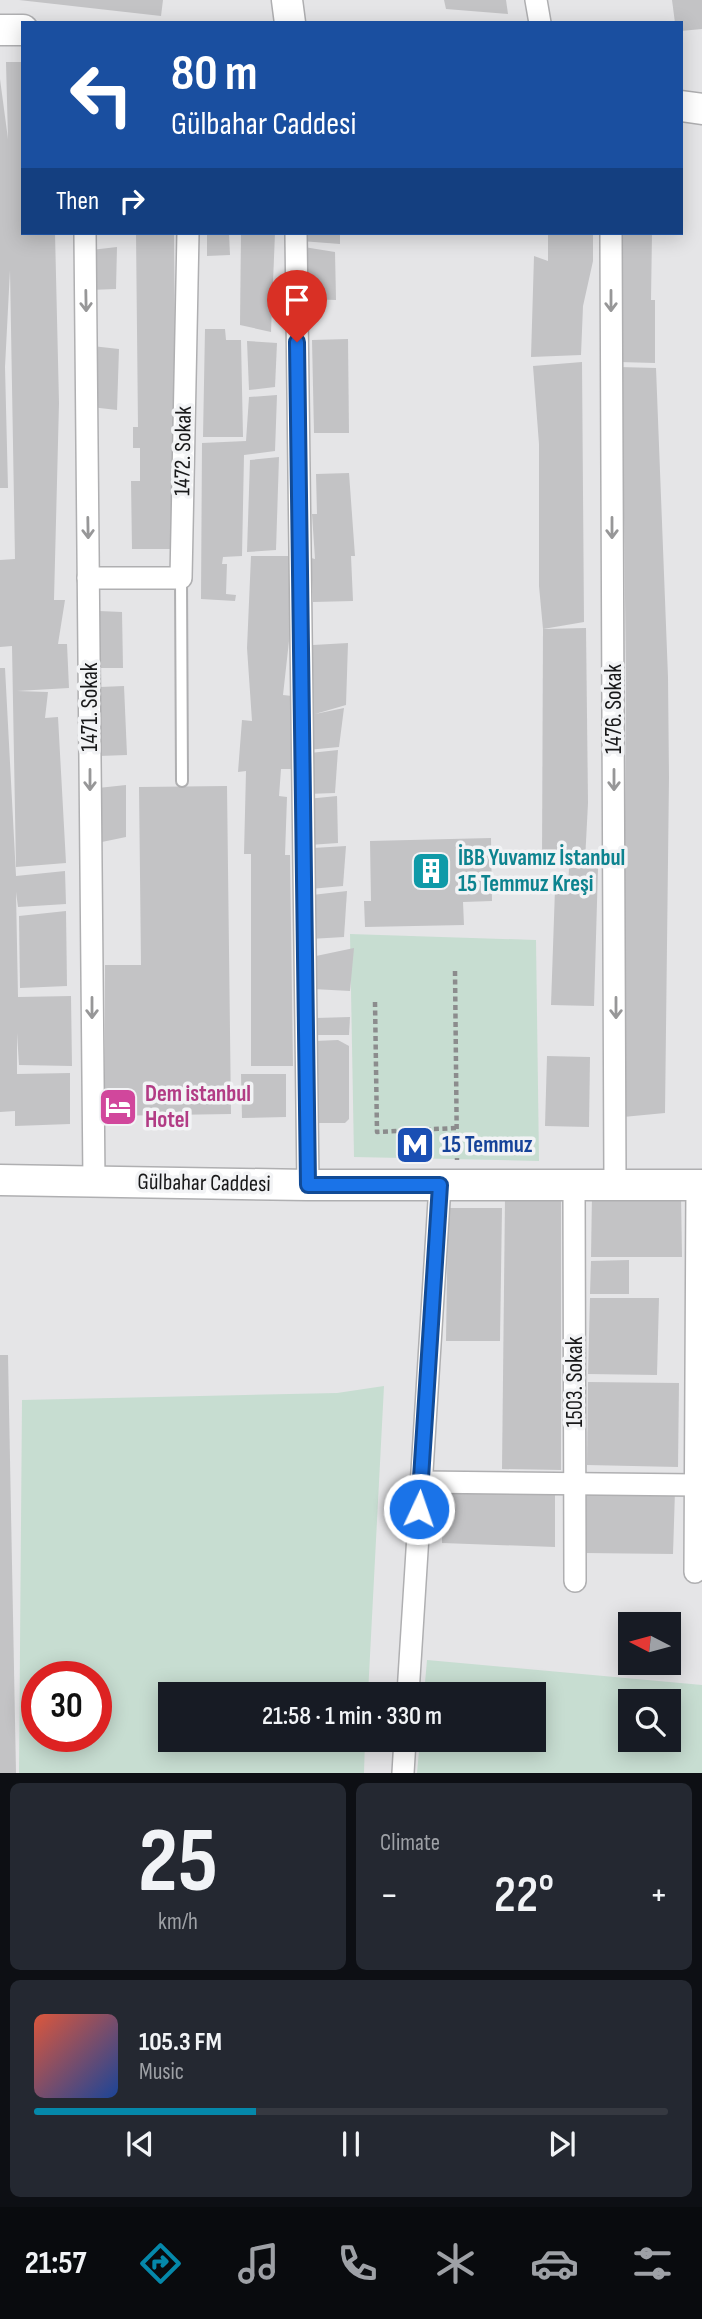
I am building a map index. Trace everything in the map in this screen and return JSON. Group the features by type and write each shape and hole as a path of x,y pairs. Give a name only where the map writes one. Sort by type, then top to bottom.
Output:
{"main road":[{"path":"288,0 290,21"},
{"path":"0,30 21,30"},
{"path":"683,106 702,109"},
{"name":"Gülbahar Caddesi","path":"0,1180 308,1185 700,1185"}],"street":[{"path":"536,0 540,21"},
{"name":"1471. Sokak","path":"85,235 94,1182"},
{"name":"1472. Sokak","path":"181,578 188,235"},
{"path":"296,235 308,1185"},
{"name":"1476. Sokak","path":"611,235 615,1184"},
{"path":"88,578 181,578"},
{"path":"409,1682 421,1482 449,1184"},
{"name":"1503. Sokak","path":"575,1184 575,1581"},
{"path":"695,1572 700,1185"},
{"path":"421,1482 696,1485"},
{"path":"403,1773 404,1752"}],"lane":[{"path":"181,578 182,780"}],"path":[{"path":"449,1184 456,1128 455,971"},
{"path":"376,1002 377,1132 456,1128"}],"green space":[{"path":"350,934 536,940 539,1161 354,1157"},
{"path":"384,1386 369,1682 158,1682 158,1752 365,1752 364,1773 19,1773 22,1400 337,1393"},
{"path":"427,1660 702,1685 702,1773 417,1773 419,1752 546,1752 546,1682 425,1682"}],"building":[{"path":"19,0 163,0 161,16"},
{"path":"444,0 506,0 508,14 446,9"},
{"path":"672,0 702,0 702,29 683,31 683,21 675,21"},
{"path":"6,62 21,62 21,235 55,235 59,403 54,600 65,600 58,644 67,644 69,688 17,691 48,692 45,718 58,717 66,863 16,867 12,646 0,647 0,560 15,559 10,270 5,367 8,488 0,488 0,79 8,139"},
{"path":"136,235 174,235 177,549 132,549 131,481 140,481 140,448 133,448 133,427 138,427"},
{"path":"207,235 229,235 230,255 207,256"},
{"path":"241,235 275,235 271,332 240,325"},
{"path":"302,235 340,235 340,244 301,241"},
{"path":"548,235 593,235 593,261 583,306 581,355 531,357 534,256 548,261"},
{"path":"621,235 652,235 651,300 655,300 655,363 619,362"},
{"path":"117,247 116,289 89,290 91,250"},
{"path":"304,247 335,252 336,300 304,299"},
{"path":"205,329 225,329 226,340 241,340 243,437 203,437"},
{"path":"348,339 349,433 314,433 312,340"},
{"path":"247,341 277,343 275,387 249,390"},
{"path":"92,346 119,349 117,410 91,407"},
{"path":"582,362 584,622 543,629 539,586 539,444 533,366"},
{"path":"619,367 656,368 668,677 669,777 665,1113 623,1117 626,677 623,436"},
{"path":"277,395 275,451 244,455 242,556 223,557 222,564 227,564 226,594 236,595 235,601 201,599 202,443 246,441 249,397"},
{"path":"279,457 276,550 247,552 250,460"},
{"path":"349,473 355,556 351,556 353,601 313,602 311,558 315,559 312,514 317,514 316,474"},
{"path":"251,556 289,556 293,605 283,695 292,696 291,769 281,769 279,796 287,797 285,855 290,855 293,1066 251,1066 251,854 244,854 246,771 238,772 242,720 252,721 247,648"},
{"path":"99,611 122,612 123,668 100,668"},
{"path":"586,628 588,803 585,861 542,861 543,629"},
{"path":"348,643 346,705 315,714 344,708 339,747 307,750 313,645"},
{"path":"0,668 5,668 16,876 65,871 66,904 18,907 16,892 18,997 71,996 72,1066 19,1065 17,1033 17,1074 70,1073 70,1124 15,1126 15,1111 0,1112"},
{"path":"124,686 127,755 99,756 100,687"},
{"path":"338,750 335,793 307,794 310,753"},
{"path":"126,785 126,837 97,843 98,788"},
{"path":"227,786 231,1114 105,1116 105,965 141,965 139,787"},
{"path":"337,796 338,843 309,845 307,799"},
{"name":"İBB Yuvamız İstanbul 15 Temmuz Kreşi","path":"491,838 492,901 463,902 464,925 365,927 364,901 371,901 370,841"},
{"path":"346,846 343,886 310,889 313,848"},
{"path":"569,868 598,868 594,1006 551,1005 555,889 568,889"},
{"path":"347,891 344,937 310,939 312,895"},
{"path":"66,911 67,986 20,988 19,916"},
{"path":"354,948 350,991 313,989 316,956"},
{"path":"350,1017 349,1035 315,1035 316,1018"},
{"path":"338,1040 349,1046 349,1119 345,1123 316,1123 315,1041"},
{"path":"547,1056 590,1057 589,1127 545,1126"},
{"path":"241,1074 286,1074 286,1117 242,1118"},
{"path":"592,1194 681,1195 682,1257 591,1257"},
{"path":"561,1195 561,1470 502,1469 505,1198"},
{"path":"448,1208 502,1208 500,1341 446,1341"},
{"path":"629,1260 629,1294 590,1294 591,1261"},
{"path":"590,1298 659,1298 657,1375 588,1374"},
{"path":"0,1355 8,1355 16,1773 0,1773"},
{"path":"588,1382 679,1383 678,1467 587,1465"},
{"path":"443,1487 555,1489 555,1547 442,1543"},
{"path":"585,1490 675,1491 673,1554 585,1553"}],"place":[{"name":"İBB Yuvamız İstanbul 15 Temmuz Kreşi","path":"431,871"},
{"name":"Dem istanbul Hotel","path":"118,1107"},
{"name":"15 Temmuz","path":"415,1145"}],"route":[{"path":"297,342 308,1185 440,1185 419,1509"}]}
